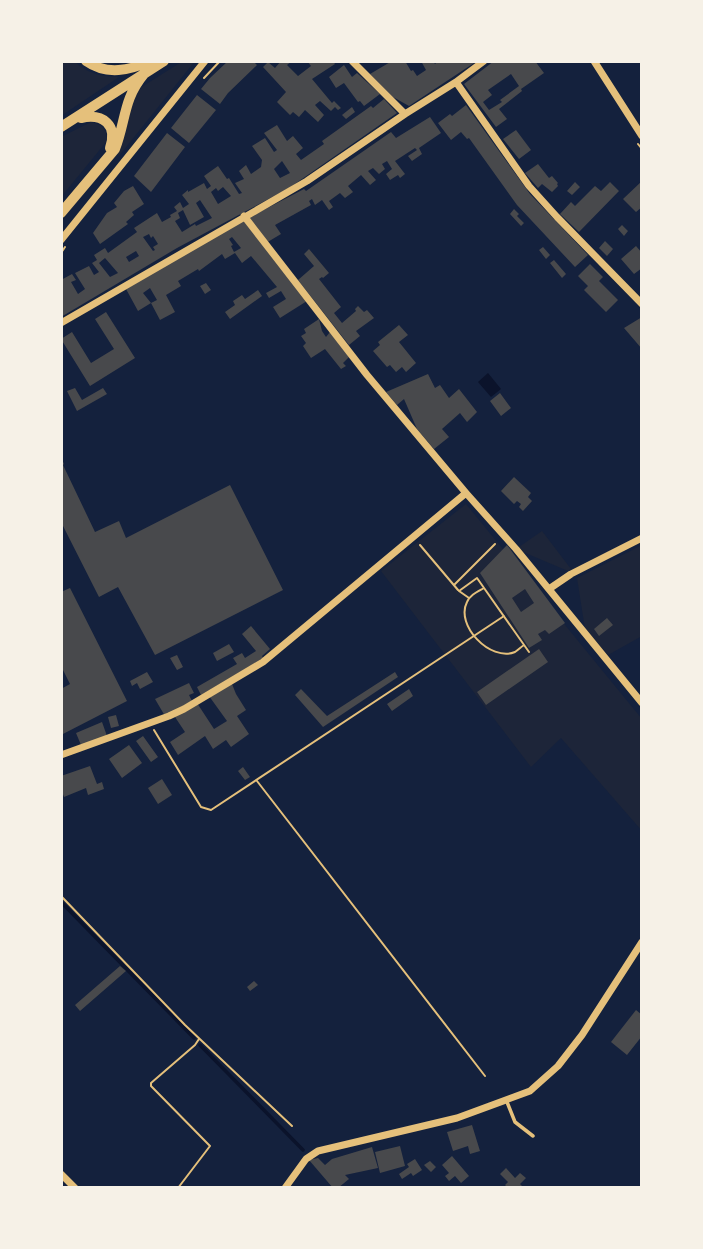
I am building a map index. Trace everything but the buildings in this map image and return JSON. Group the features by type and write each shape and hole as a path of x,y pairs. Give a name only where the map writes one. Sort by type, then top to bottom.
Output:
{"main road":[{"path":"86,61 100,68 121,70 135,68 151,61"},
{"path":"63,126 164,61"},
{"path":"61,213 115,149 127,102 145,74"},
{"path":"63,126 92,116 107,123 113,138 102,164"}],"street":[{"path":"61,240 205,61"},
{"path":"594,61 641,134"},
{"path":"354,62 405,114"},
{"path":"61,323 307,181 456,82 480,62"},
{"path":"456,82 529,186 642,304"},
{"path":"244,216 367,374 642,703"},
{"path":"61,755 184,709 263,662 466,494"},
{"path":"549,589 571,574 642,538"},
{"path":"285,1188 306,1159 318,1151 457,1118 530,1091 558,1066 582,1035 642,942"},
{"path":"61,1174 75,1188"}],"lane":[{"path":"506,1100 515,1122 533,1136"}],"path":[{"path":"454,585 495,544"},
{"path":"420,545 459,591 469,598"},
{"path":"459,591 477,578 529,652"},
{"path":"485,588 469,598 464,610 465,622 474,636 495,652 514,652 524,645"},
{"path":"150,723 201,807 211,810 504,616"},
{"path":"256,780 485,1076"},
{"path":"61,896 199,1038 292,1126"},
{"path":"178,1188 210,1146 151,1083 195,1045 199,1038"}],"shaded area":[{"path":"61,61 74,61 95,74 119,77 61,116"},
{"path":"183,61 195,61 119,156 117,153 128,110 140,88"},
{"path":"91,122 103,128 107,141 61,197 61,137"},
{"path":"488,373 501,389 491,397 478,382"},
{"path":"466,504 642,719 642,831 561,738 531,767 381,571"},
{"path":"542,531 571,569 568,571 516,549"},
{"path":"642,545 642,636 608,655 585,629 577,578"}],"waterway":[{"path":"61,902 194,1038"},
{"path":"200,1045 303,1150"}]}
